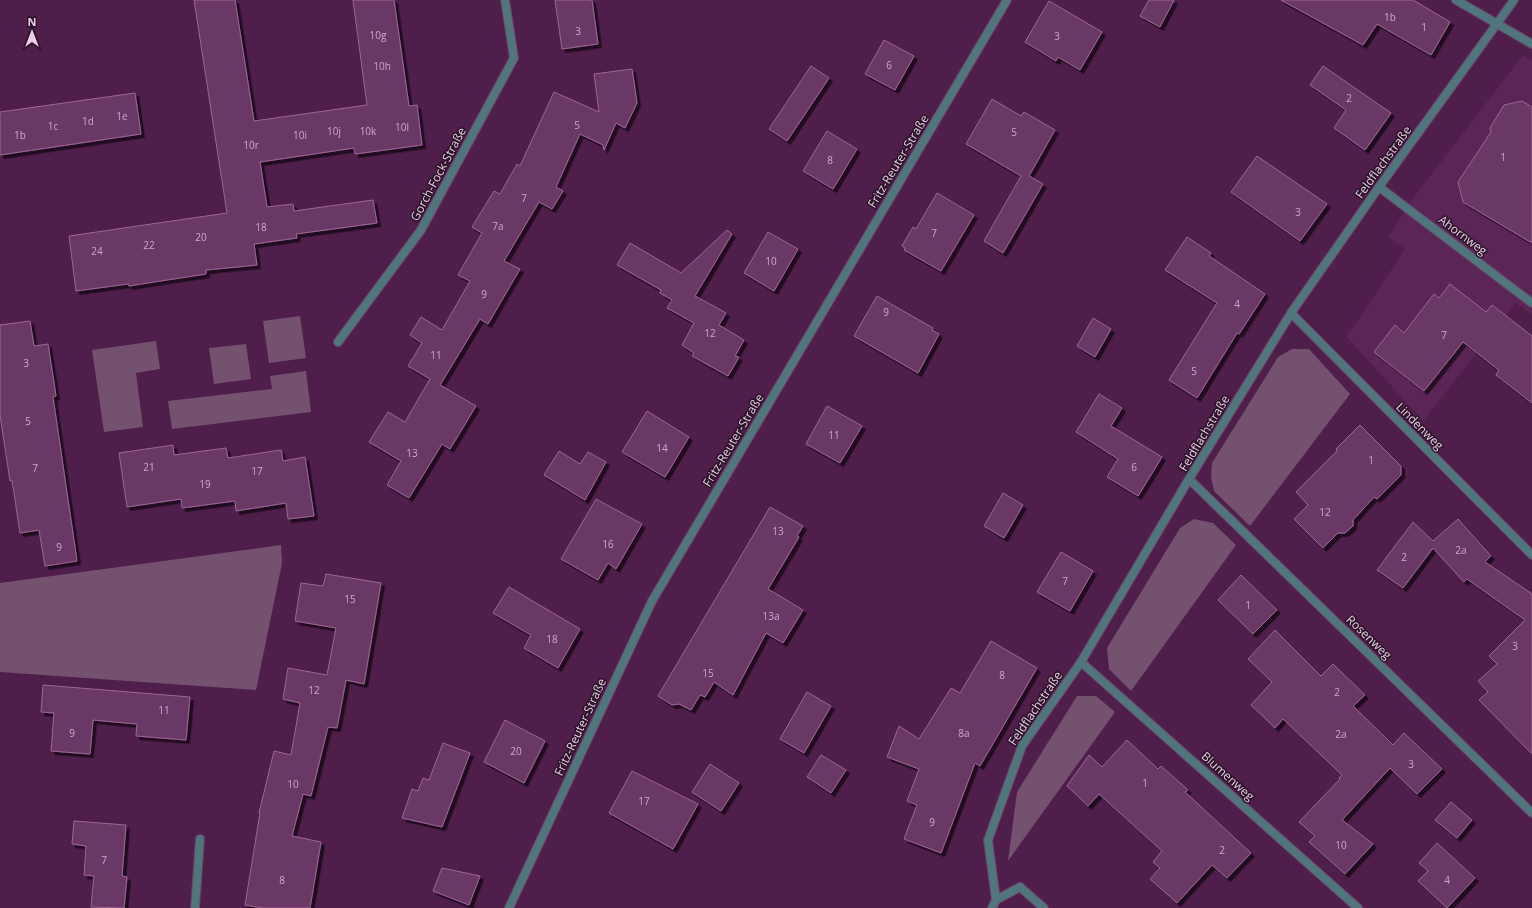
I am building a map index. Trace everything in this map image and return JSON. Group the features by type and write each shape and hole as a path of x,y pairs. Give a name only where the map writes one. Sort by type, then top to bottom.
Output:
{"street":[{"name":"Gorch-Fock-Straße","path":"338,342 421,230 514,58 506,0"},
{"name":"Fritz-Reuter-Straße","path":"509,908 652,601 1007,0"},
{"path":"1456,0 1532,44"},
{"name":"Feldflachstraße","path":"994,904 988,840 1022,746 1081,662 1189,479 1291,313 1379,187 1514,0"},
{"name":"Ahornweg","path":"1379,187 1532,303"},
{"name":"Lindenweg","path":"1291,313 1532,556"},
{"name":"Rosenweg","path":"1189,479 1532,813"},
{"name":"Blumenweg","path":"1081,662 1358,908"},
{"path":"195,908 200,839"},
{"path":"994,904 1020,888 1044,908"}],"shaded area":[{"path":"1523,55 1532,60 1532,315 1516,303 1423,421 1346,336 1405,249 1388,237 1414,197"},
{"path":"300,316 306,358 269,363 263,321"},
{"path":"156,341 160,369 136,373 143,427 104,432 92,350"},
{"path":"246,344 251,379 214,384 209,348"},
{"path":"1292,349 1309,349 1350,394 1250,526 1214,491 1211,477 1212,463 1278,357"},
{"path":"306,371 311,412 172,429 168,401 272,389 270,376"},
{"path":"1194,519 1213,523 1236,545 1131,691 1109,669 1107,648 1180,528"},
{"path":"281,545 282,563 256,690 0,672 0,583"},
{"path":"1077,696 1096,696 1115,712 1008,861 1017,792"}],"building":[{"path":"194,0 235,0 254,121 367,105 353,0 394,0 409,106 417,105 422,145 355,154 354,148 260,162 267,207 293,204 294,211 373,200 377,223 296,234 297,238 254,244 257,265 206,270 206,274 129,286 128,284 76,291 69,236 227,213"},
{"path":"555,0 592,0 598,44 562,49"},
{"path":"1149,0 1174,0 1160,27 1140,16"},
{"path":"1281,0 1413,0 1450,22 1431,55 1377,24 1363,45"},
{"path":"1049,1 1102,32 1080,70 1058,57 1056,61 1025,42"},
{"path":"884,40 914,56 895,90 865,74"},
{"path":"811,66 829,78 787,141 769,129"},
{"path":"1323,66 1391,113 1365,150 1334,128 1346,110 1310,85"},
{"path":"632,69 637,103 625,128 616,123 604,150 603,145 580,134 556,187 563,191 552,209 539,202 504,261 520,269 488,324 480,319 440,385 476,406 450,449 442,444 409,498 387,485 401,461 369,442 388,412 405,422 430,379 408,366 422,343 410,335 421,317 442,330 470,281 458,275 482,233 472,227 494,191 500,194 517,164 520,166 554,92 599,112 594,74"},
{"path":"135,93 141,134 0,155 0,112"},
{"path":"992,99 1021,116 1024,112 1055,130 1029,176 1043,184 1003,253 984,241 1021,176 966,144"},
{"path":"1522,101 1532,107 1532,243 1463,202 1458,182 1491,132 1490,128 1504,105"},
{"path":"827,131 857,149 833,189 803,171"},
{"path":"1257,156 1327,204 1300,241 1231,192"},
{"path":"937,193 974,215 941,271 904,250 905,248 902,246 913,227 916,229"},
{"path":"727,230 732,234 695,296 726,313 719,325 744,340 735,356 739,357 728,376 692,356 694,353 682,345 694,323 667,308 672,300 660,293 661,290 617,265 630,243 681,273"},
{"path":"768,232 798,249 774,291 744,273"},
{"path":"1187,237 1211,253 1209,256 1265,294 1239,334 1237,333 1197,398 1169,380 1217,303 1165,270"},
{"path":"1450,284 1486,312 1492,305 1532,336 1532,403 1496,375 1499,370 1463,342 1424,391 1374,352 1395,325 1404,333 1434,294 1439,298"},
{"path":"877,296 933,328 932,330 939,334 918,373 854,336"},
{"path":"1093,318 1111,329 1095,357 1077,346"},
{"path":"30,321 34,346 48,344 56,396 53,397 77,561 45,566 39,530 20,533 0,415 0,325"},
{"path":"1099,394 1122,408 1111,426 1162,457 1138,496 1107,477 1118,459 1076,432"},
{"path":"827,406 862,426 840,463 806,444"},
{"path":"647,411 689,437 665,477 622,452"},
{"path":"1360,425 1401,466 1401,475 1377,499 1374,497 1353,520 1353,526 1345,533 1338,533 1323,548 1294,519 1308,505 1296,492 1337,451 1336,449"},
{"path":"173,445 174,455 226,448 228,458 281,450 283,461 305,457 314,516 288,519 286,503 236,511 235,501 182,508 181,499 127,507 119,453"},
{"path":"559,451 580,464 588,452 606,462 585,500 544,475"},
{"path":"1003,493 1023,505 1004,538 984,526"},
{"path":"596,499 642,524 616,569 608,563 598,580 561,559"},
{"path":"770,507 803,526 797,536 799,537 768,589 803,610 783,643 766,633 733,695 714,682 705,697 700,695 691,710 679,704 672,705 658,696"},
{"path":"1458,519 1491,556 1485,562 1532,594 1532,754 1479,700 1488,692 1478,681 1497,664 1489,656 1525,620 1467,579 1464,582 1433,548 1403,588 1377,570 1413,522 1433,541"},
{"path":"1061,552 1093,571 1070,611 1037,592"},
{"path":"326,574 381,583 364,684 346,680 337,728 328,727 311,796 303,794 292,836 321,842 310,908 262,908 245,905 259,813 274,751 291,755 300,703 283,699 288,668 327,675 336,628 295,621 301,583 323,586"},
{"path":"1241,575 1277,610 1253,634 1218,600"},
{"path":"509,587 580,629 558,668 524,648 531,635 493,613"},
{"path":"1275,630 1321,676 1333,664 1365,695 1353,706 1393,745 1404,733 1442,769 1417,794 1390,768 1342,820 1373,844 1345,874 1309,842 1315,836 1299,822 1340,779 1339,778 1342,775 1283,719 1275,728 1251,705 1272,682 1248,659"},
{"path":"991,641 1037,668 980,766 975,763 941,853 904,839 917,805 907,801 919,769 887,757 899,726 919,739 951,688 960,693"},
{"path":"43,685 190,697 186,740 136,736 137,724 93,720 90,754 51,751 54,713 41,712"},
{"path":"807,692 831,706 804,753 780,739"},
{"path":"505,720 545,741 524,783 484,762"},
{"path":"1127,740 1158,769 1161,766 1188,790 1185,792 1251,853 1227,878 1212,865 1177,903 1150,879 1160,868 1153,862 1162,851 1099,794 1088,806 1067,786 1089,755 1102,767"},
{"path":"443,743 470,753 442,827 402,818 412,789 418,791 423,778 429,780"},
{"path":"821,755 846,770 831,793 807,777"},
{"path":"710,764 739,783 721,811 692,792"},
{"path":"632,771 698,804 673,849 609,813"},
{"path":"1451,802 1472,820 1457,838 1435,820"},
{"path":"74,821 126,825 122,876 127,877 124,908 91,907 94,876 84,875 86,846 72,844"},
{"path":"1437,843 1475,878 1447,908 1418,881 1428,871 1419,863"},
{"path":"442,868 480,876 469,905 433,891"}]}
